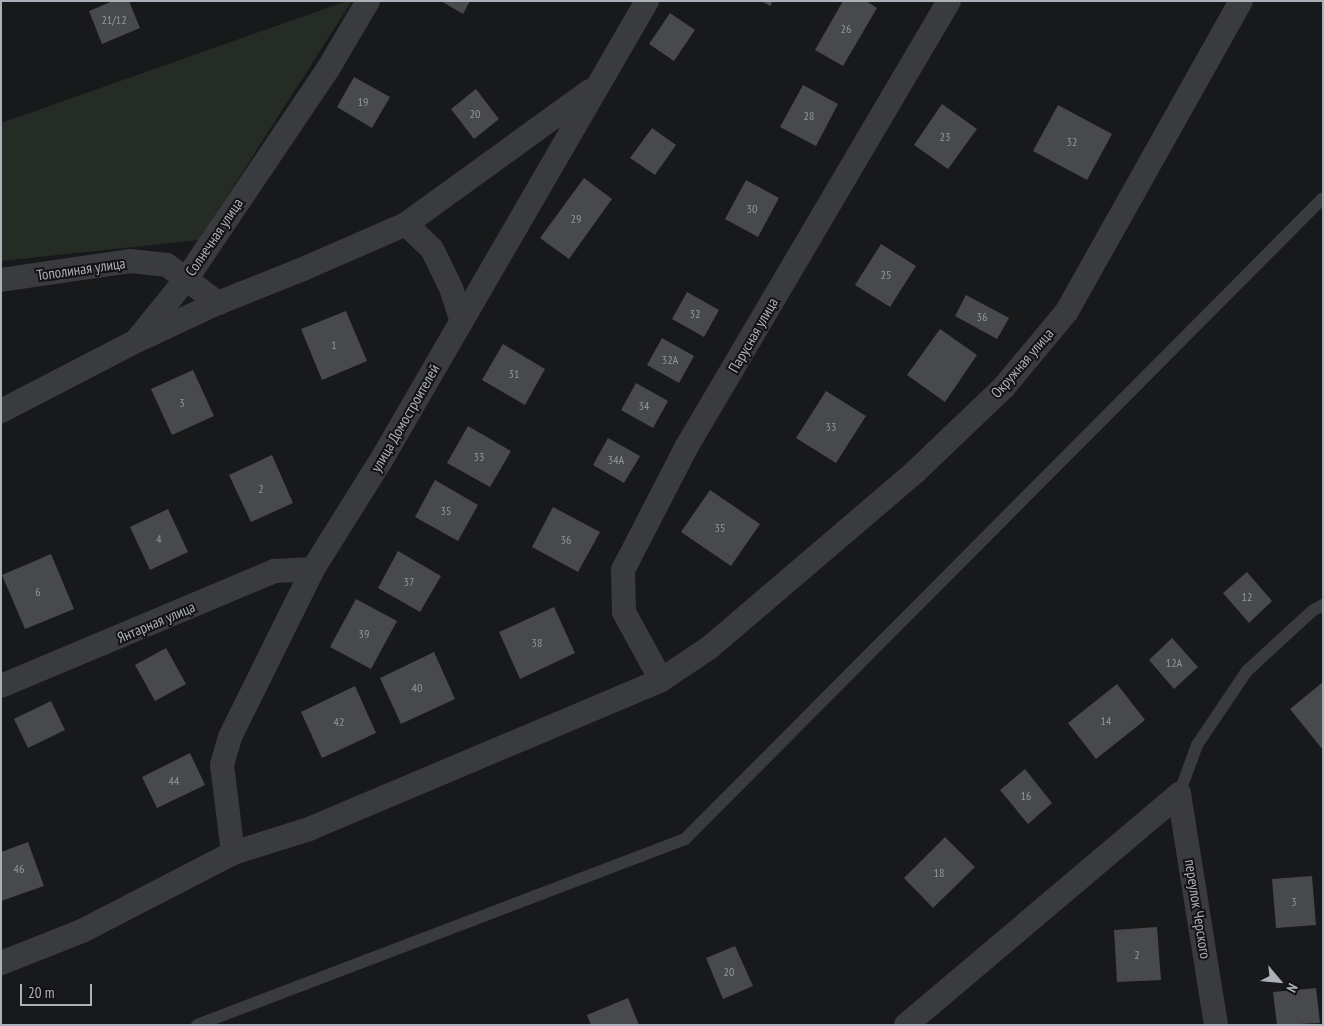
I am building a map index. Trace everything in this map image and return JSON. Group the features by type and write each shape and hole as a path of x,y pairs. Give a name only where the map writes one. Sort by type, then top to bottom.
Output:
{"street":[{"name":"Солнечная улица","path":"1,411 136,341 187,278 328,69 368,1"},
{"name":"улица Домостроителей","path":"233,853 222,764 230,737 313,569 383,457 647,1"},
{"name":"Парусная улица","path":"661,680 624,612 622,570 687,446 949,1"},
{"name":"Окружная улица","path":"1,963 82,931 233,853 309,829 661,680 709,648 916,471 1004,387 1067,311 1241,1"},
{"path":"136,341 218,303 303,269 406,224 598,85"},
{"path":"406,224 432,249 451,288 462,321"},
{"name":"Тополиная улица","path":"1,280 130,261 167,265 187,278 218,303"},
{"name":"Янтарная улица","path":"1,686 275,571 313,569"},
{"path":"906,1025 1179,794"},
{"name":"переулок Черского","path":"1179,794 1216,1025"}],"lane":[{"path":"197,1025 685,839 1323,198"},
{"path":"1179,794 1197,745 1246,671 1312,611 1323,606"}],"shaded area":[{"path":"347,1 352,1 199,240 1,261 1,123"}],"building":[{"path":"113,1 129,1 140,28 102,44 89,11"},
{"path":"441,1 470,1 463,14"},
{"path":"761,1 773,1 770,6"},
{"path":"843,1 866,1 877,8 843,66 815,50"},
{"path":"670,13 695,30 674,61 649,44"},
{"path":"354,77 390,97 372,128 337,107"},
{"path":"803,85 838,104 816,146 780,127"},
{"path":"476,89 499,119 474,139 451,109"},
{"path":"942,104 977,129 948,169 914,145"},
{"path":"1058,105 1112,134 1087,180 1033,151"},
{"path":"652,128 676,145 655,175 630,158"},
{"path":"584,178 612,199 569,259 540,238"},
{"path":"746,180 779,198 758,237 725,219"},
{"path":"881,244 916,266 890,307 855,285"},
{"path":"687,292 719,310 704,337 672,319"},
{"path":"966,295 1009,318 997,339 955,316"},
{"path":"346,311 367,361 322,380 301,329"},
{"path":"940,329 977,355 945,402 907,375"},
{"path":"662,338 694,356 679,383 647,365"},
{"path":"503,344 545,369 525,405 482,380"},
{"path":"193,370 214,416 172,435 151,389"},
{"path":"636,383 668,401 653,428 621,410"},
{"path":"826,391 866,416 836,463 796,438"},
{"path":"468,426 511,451 490,487 447,463"},
{"path":"608,438 640,456 624,483 593,465"},
{"path":"272,455 293,503 251,522 229,475"},
{"path":"435,480 478,505 458,541 415,517"},
{"path":"710,490 760,524 731,566 681,532"},
{"path":"553,507 600,532 578,572 532,547"},
{"path":"168,509 188,552 150,570 130,527"},
{"path":"398,551 441,576 420,612 378,588"},
{"path":"51,554 74,609 25,629 2,575"},
{"path":"1247,572 1272,601 1249,623 1223,593"},
{"path":"356,599 397,621 371,669 330,647"},
{"path":"554,607 575,653 520,679 499,632"},
{"path":"1172,638 1198,667 1174,689 1149,660"},
{"path":"166,648 186,684 155,701 135,665"},
{"path":"434,652 455,699 401,724 380,678"},
{"path":"1323,682 1323,750 1290,709"},
{"path":"1117,684 1145,720 1096,759 1068,723"},
{"path":"355,686 376,733 322,758 301,712"},
{"path":"51,701 65,730 28,748 14,719"},
{"path":"190,753 205,785 157,808 142,777"},
{"path":"1025,769 1052,803 1028,824 1000,790"},
{"path":"945,837 975,867 933,908 904,878"},
{"path":"28,842 44,886 1,901 1,852"},
{"path":"1312,876 1316,925 1276,928 1272,879"},
{"path":"1157,927 1161,980 1117,982 1114,930"},
{"path":"735,946 753,986 723,999 706,958"},
{"path":"1316,988 1320,1023 1277,1025 1273,992"},
{"path":"628,998 639,1025 591,1025 587,1015"}]}
